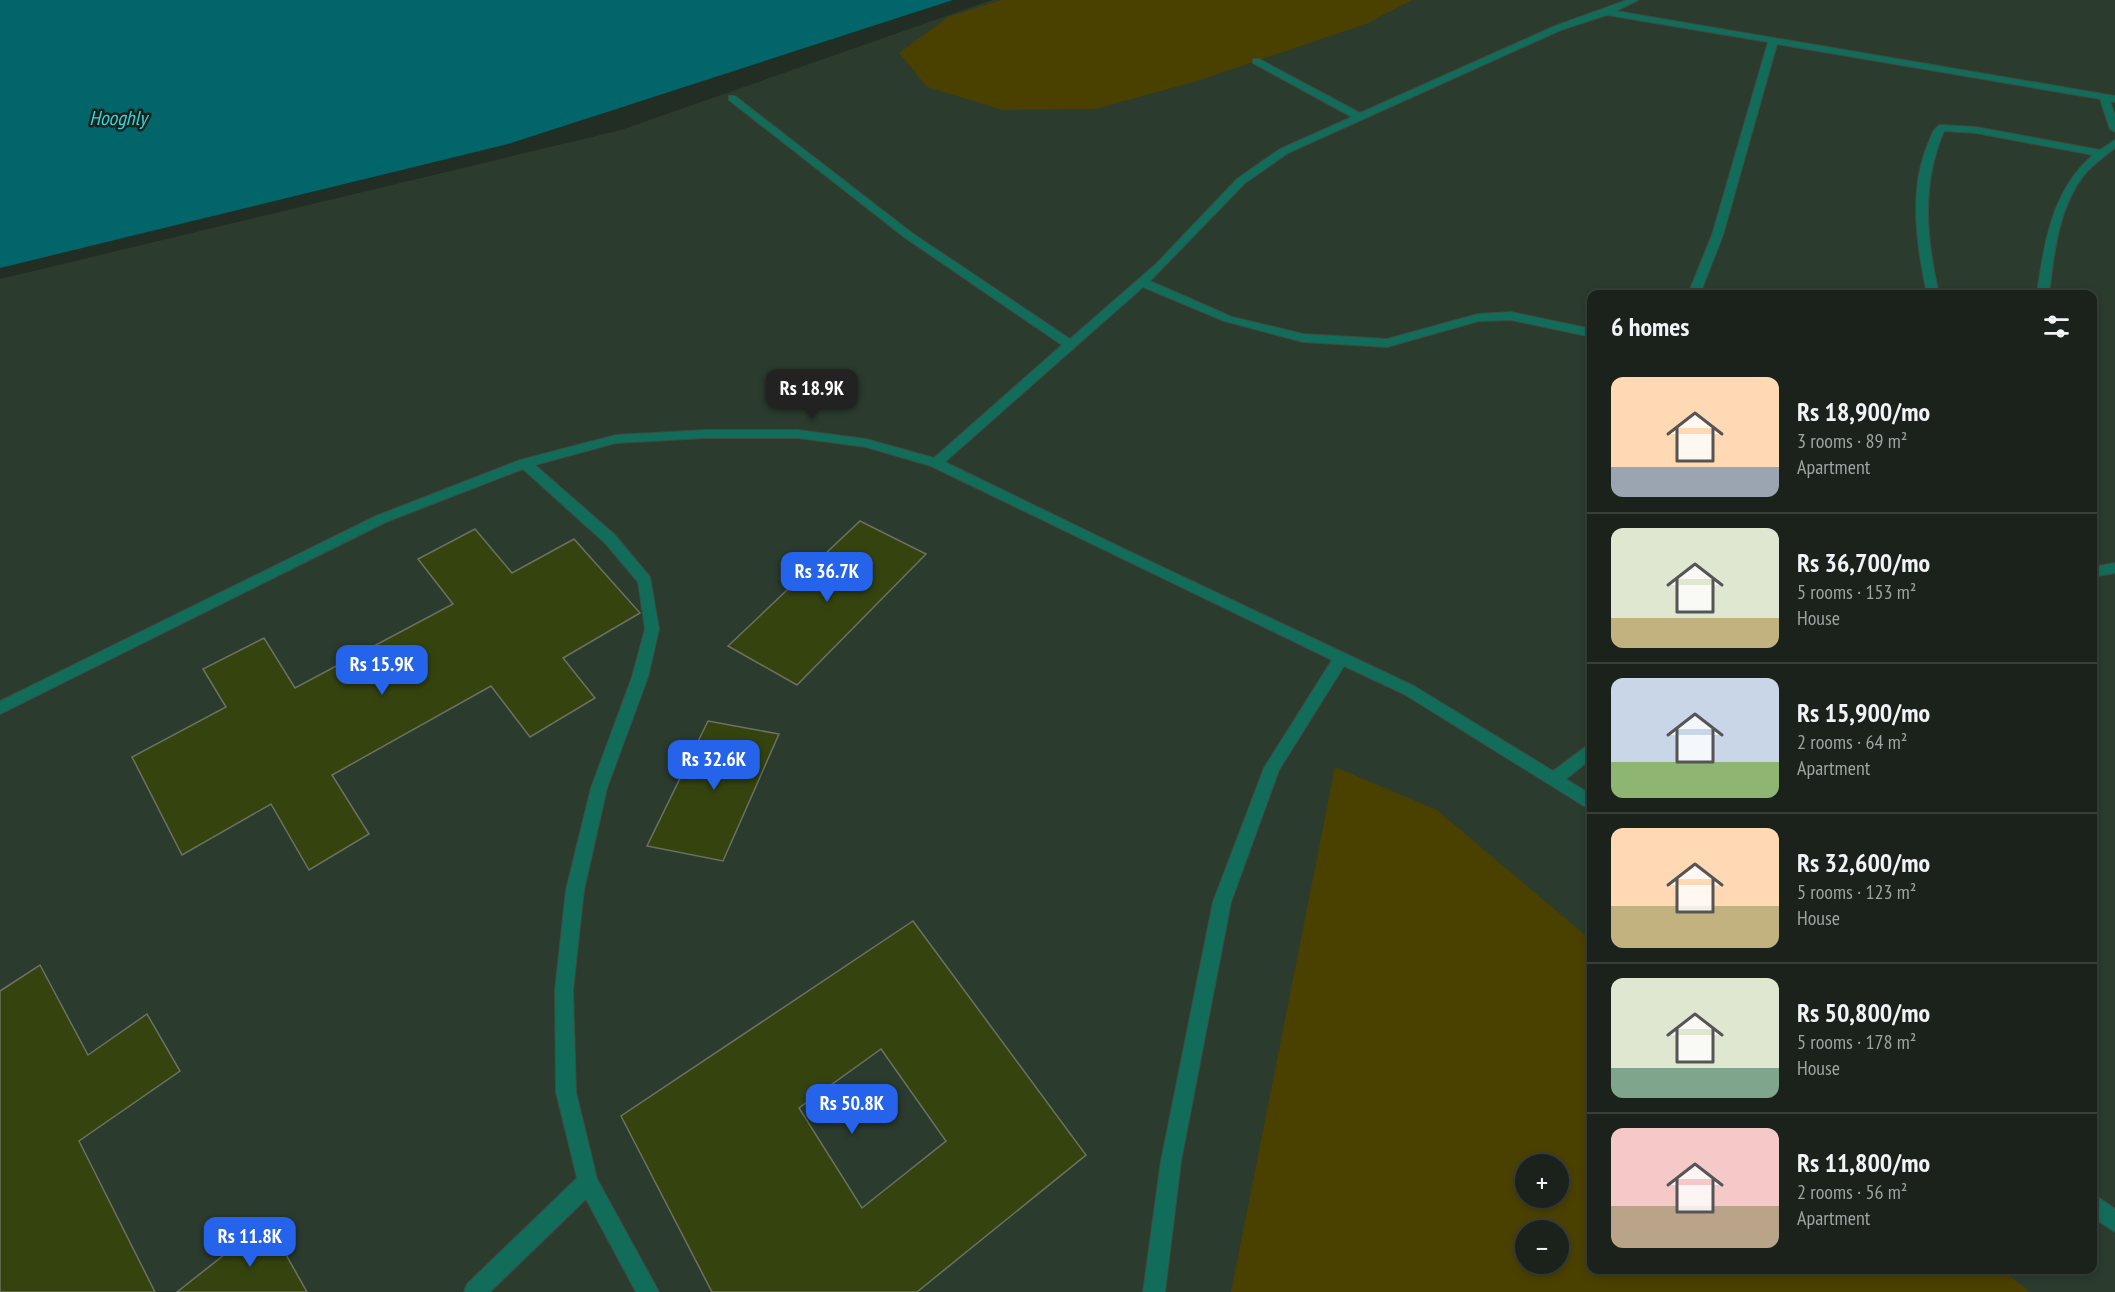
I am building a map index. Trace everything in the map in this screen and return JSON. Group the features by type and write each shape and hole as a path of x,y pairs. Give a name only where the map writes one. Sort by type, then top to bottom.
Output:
{"street":[{"path":"936,463 1160,266 1241,181 1284,151 1558,28 1607,12 1634,0"},
{"path":"1607,12 2115,99"},
{"path":"1695,290 1721,219 1750,116 1769,67 1773,41"},
{"path":"1256,61 1360,117"},
{"path":"2104,97 2115,129"},
{"path":"732,98 893,224 1070,345"},
{"path":"1932,290 1926,268 1920,212 1931,144 1940,128 1976,130 2103,153"},
{"path":"2043,290 2047,261 2059,209 2078,176 2115,143"},
{"path":"1142,282 1228,319 1303,338 1387,344 1478,318 1511,316 1587,332"},
{"path":"0,708 381,519 525,463 616,439 705,434 810,436 866,443 936,463 1117,552 1409,690 1587,801"},
{"path":"525,463 610,539 645,581 652,629 640,677 599,788 575,890 564,990 566,1092 588,1182 648,1292"},
{"path":"2097,571 2115,568"},
{"path":"1154,1292 1171,1161 1222,902 1272,768 1342,657"},
{"path":"1555,779 1587,752"},
{"path":"475,1292 588,1182"},
{"path":"2097,1207 2115,1222"}],"shaded area":[{"path":"992,0 2115,0 2115,1292 0,1292 0,279 621,130"},
{"path":"1001,0 1412,0 1366,24 1197,81 1095,109 1003,110 927,87 899,53 948,17"},
{"path":"1335,767 1437,810 1587,937 1587,1274 2007,1274 2030,1292 1231,1292"}],"water":[{"name":"Hooghly","path":"0,0 953,0 508,144 0,268"}],"building":[{"path":"860,521 926,554 797,685 728,646"},
{"path":"475,529 512,573 574,539 640,613 563,658 595,698 530,737 491,686 332,775 369,834 309,870 271,804 182,855 132,757 226,707 203,669 264,638 295,688 453,604 418,559"},
{"path":"708,721 779,734 723,861 647,846"},
{"path":"913,921 1086,1155 917,1292 712,1292 621,1116","holes":["881,1049 946,1141 862,1208 799,1108"]},
{"path":"40,965 88,1055 147,1014 180,1071 79,1141 155,1292 0,1292 0,991"},
{"path":"267,1221 307,1292 177,1292"}]}
